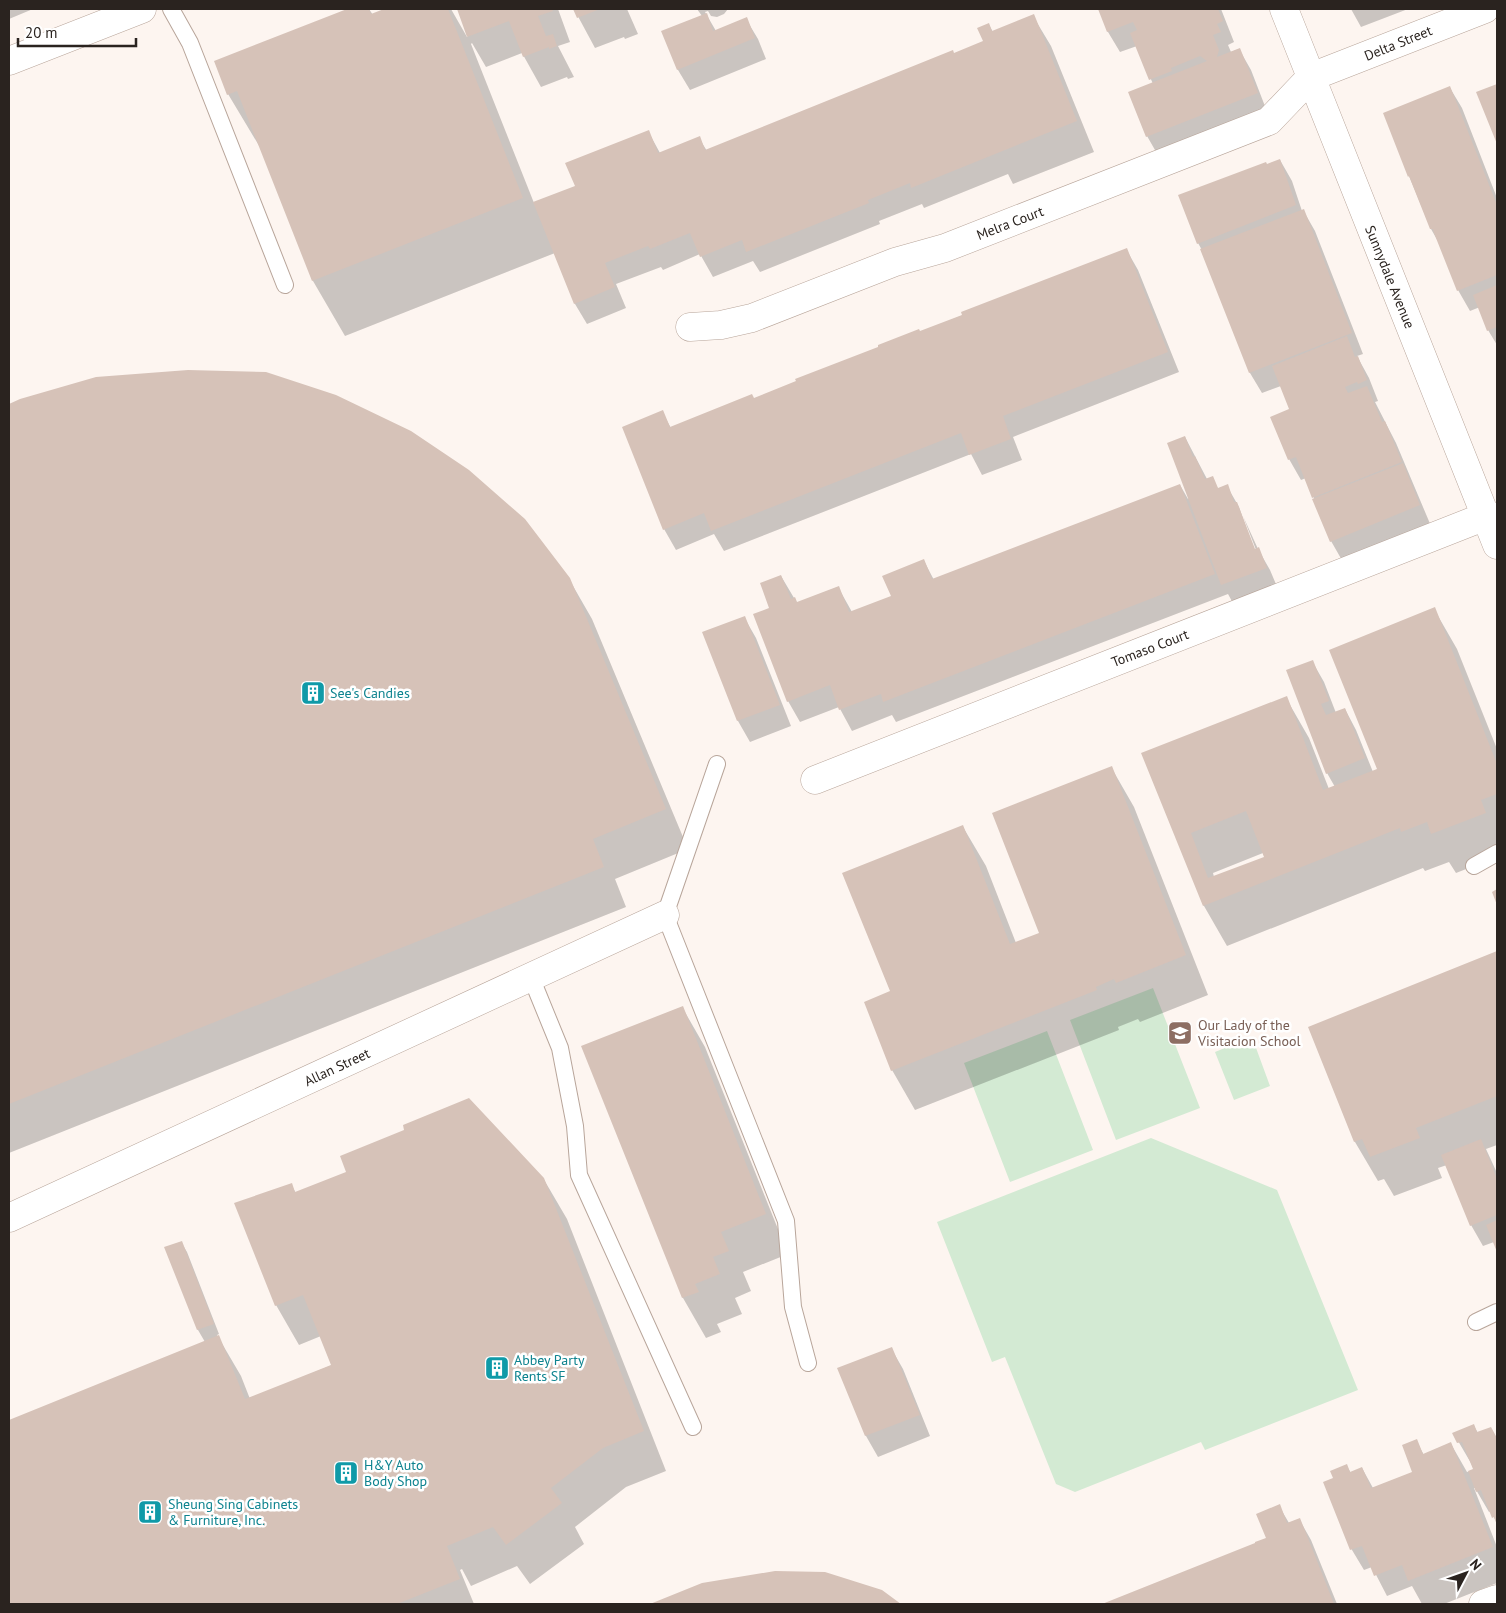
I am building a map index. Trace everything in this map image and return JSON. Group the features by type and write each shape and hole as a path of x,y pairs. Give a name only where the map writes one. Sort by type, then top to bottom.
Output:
{"street":[{"path":"9,61 142,9"},
{"name":"Sunnydale Avenue","path":"1284,9 1492,517 1497,545"},
{"name":"Delta Street","path":"1311,77 1485,9"},
{"name":"Melra Court","path":"690,327 721,325 752,318 895,262 945,248 1269,121 1311,77"},
{"name":"Tomaso Court","path":"815,780 1492,517"},
{"name":"Allan Street","path":"9,1218 665,915"},
{"path":"1483,1604 1497,1599"}],"lane":[{"path":"171,9 190,43 285,285"},
{"path":"717,764 665,915 786,1222 793,1306 808,1363"},
{"path":"1474,866 1497,853"},
{"path":"531,978 560,1048 575,1126 578,1175 693,1427"},
{"path":"1476,1322 1497,1312"}],"green space":[{"path":"1153,988 1200,1108 1116,1140 1070,1020"},
{"path":"1047,1031 1093,1150 1010,1182 964,1063"},
{"path":"1252,1037 1270,1086 1234,1100 1215,1052"},
{"path":"1151,1138 1277,1190 1358,1390 1205,1450 1201,1442 1075,1492 1056,1484 1005,1357 992,1362 937,1222"}],"building":[{"path":"347,9 369,9 371,14 384,9 448,9 523,198 312,281 237,91 227,95 214,61"},
{"path":"457,9 552,9 553,11 538,16 546,36 553,34 557,46 549,49 549,47 523,57 509,21 467,37"},
{"path":"573,9 600,9 577,18"},
{"path":"1098,9 1218,9 1223,21 1217,24 1221,32 1213,35 1219,50 1217,57 1240,48 1258,93 1146,137 1128,92 1207,61 1200,56 1171,68 1172,71 1149,80 1130,33 1137,30 1133,22 1107,32"},
{"path":"707,13 713,31 747,17 755,38 677,70 661,31"},
{"path":"1034,14 1077,121 911,188 910,183 868,200 869,203 746,252 742,240 700,257 690,233 650,249 648,246 605,263 615,287 574,304 533,202 575,186 565,163 649,130 658,153 700,136 705,150 953,50 954,53 983,41 977,28 989,23 992,31"},
{"path":"1497,84 1497,144 1476,92"},
{"path":"1450,86 1497,205 1497,275 1457,291 1433,229 1430,229 1383,113"},
{"path":"1280,159 1296,205 1197,244 1178,195 1266,162 1267,164"},
{"path":"1304,209 1352,333 1249,373 1200,249"},
{"path":"1127,248 1168,352 1003,416 1011,439 969,455 961,433 711,531 704,513 663,530 622,427 663,410 670,427 752,394 754,398 796,381 795,379 878,347 878,345 962,315 961,312"},
{"path":"1497,285 1497,327 1487,331 1473,295"},
{"path":"1347,336 1355,357 1358,356 1367,380 1345,387 1348,393 1367,386 1382,422 1385,421 1402,462 1312,498 1296,457 1288,460 1270,417 1289,409 1272,366"},
{"name":"See's Candies","path":"188,370 266,372 336,395 411,431 469,470 525,519 570,578 666,809 593,839 604,867 9,1104 9,404 20,399 96,377"},
{"path":"1185,436 1193,457 1195,456 1205,479 1213,476 1218,488 1228,484 1255,549 1259,547 1267,568 1221,585 1167,443"},
{"path":"1403,463 1420,505 1330,542 1312,499"},
{"path":"1180,484 1215,574 883,702 881,694 839,710 830,685 787,702 753,614 769,608 760,583 781,575 791,599 795,597 797,602 839,586 849,612 891,596 882,576 924,559 932,579"},
{"path":"1435,607 1497,764 1497,794 1481,800 1486,813 1431,834 1427,822 1401,832 1400,828 1203,906 1141,753 1287,696 1323,790 1377,769 1329,650","holes":["1246,811 1264,857 1208,878 1191,833"]},
{"path":"745,616 780,705 737,721 702,632"},
{"path":"1313,660 1329,701 1321,704 1326,715 1345,708 1365,758 1326,774 1286,670"},
{"path":"1112,766 1186,955 1116,983 1114,979 1096,987 1097,990 891,1071 864,1002 890,991 842,873 963,825 1010,944 1039,933 992,813"},
{"path":"1497,889 1497,905 1492,892"},
{"path":"1497,951 1497,1096 1416,1128 1420,1138 1370,1157 1362,1139 1354,1142 1308,1027"},
{"path":"683,1006 766,1214 721,1232 729,1251 713,1257 720,1274 695,1284 699,1292 682,1298 581,1046"},
{"path":"469,1098 544,1178 644,1431 603,1448 551,1488 562,1503 506,1545 493,1527 447,1546 460,1579 397,1604 9,1604 9,1420 219,1335 245,1399 331,1365 303,1295 275,1306 234,1203 292,1183 295,1192 346,1172 340,1156 404,1130 403,1125"},
{"path":"1481,1139 1497,1179 1497,1215 1470,1226 1441,1155"},
{"path":"1497,1220 1497,1252 1486,1225"},
{"path":"182,1241 214,1324 197,1330 164,1247"},
{"path":"892,1347 920,1415 865,1436 837,1368"},
{"path":"1474,1424 1477,1432 1491,1427 1497,1438 1497,1525 1494,1517 1492,1518 1481,1490 1476,1492 1468,1471 1473,1469 1462,1442 1457,1443 1452,1433"},
{"path":"1417,1439 1423,1454 1451,1442 1493,1547 1408,1581 1402,1565 1374,1576 1362,1546 1350,1550 1323,1482 1333,1478 1330,1471 1347,1464 1350,1472 1362,1467 1371,1488 1412,1472 1402,1445"},
{"path":"1280,1504 1287,1523 1300,1518 1334,1604 1102,1604 1266,1538 1256,1514"},
{"path":"775,1571 825,1572 882,1590 901,1604 650,1604 702,1583"}],"place":[{"name":"See's Candies","path":"313,693"},
{"name":"Our Lady of the Visitacion School","path":"1180,1033"},
{"name":"Abbey Party Rents SF","path":"497,1368"},
{"name":"H&Y Auto Body Shop","path":"346,1473"},
{"name":"Sheung Sing Cabinets & Furniture, Inc.","path":"150,1512"}]}
